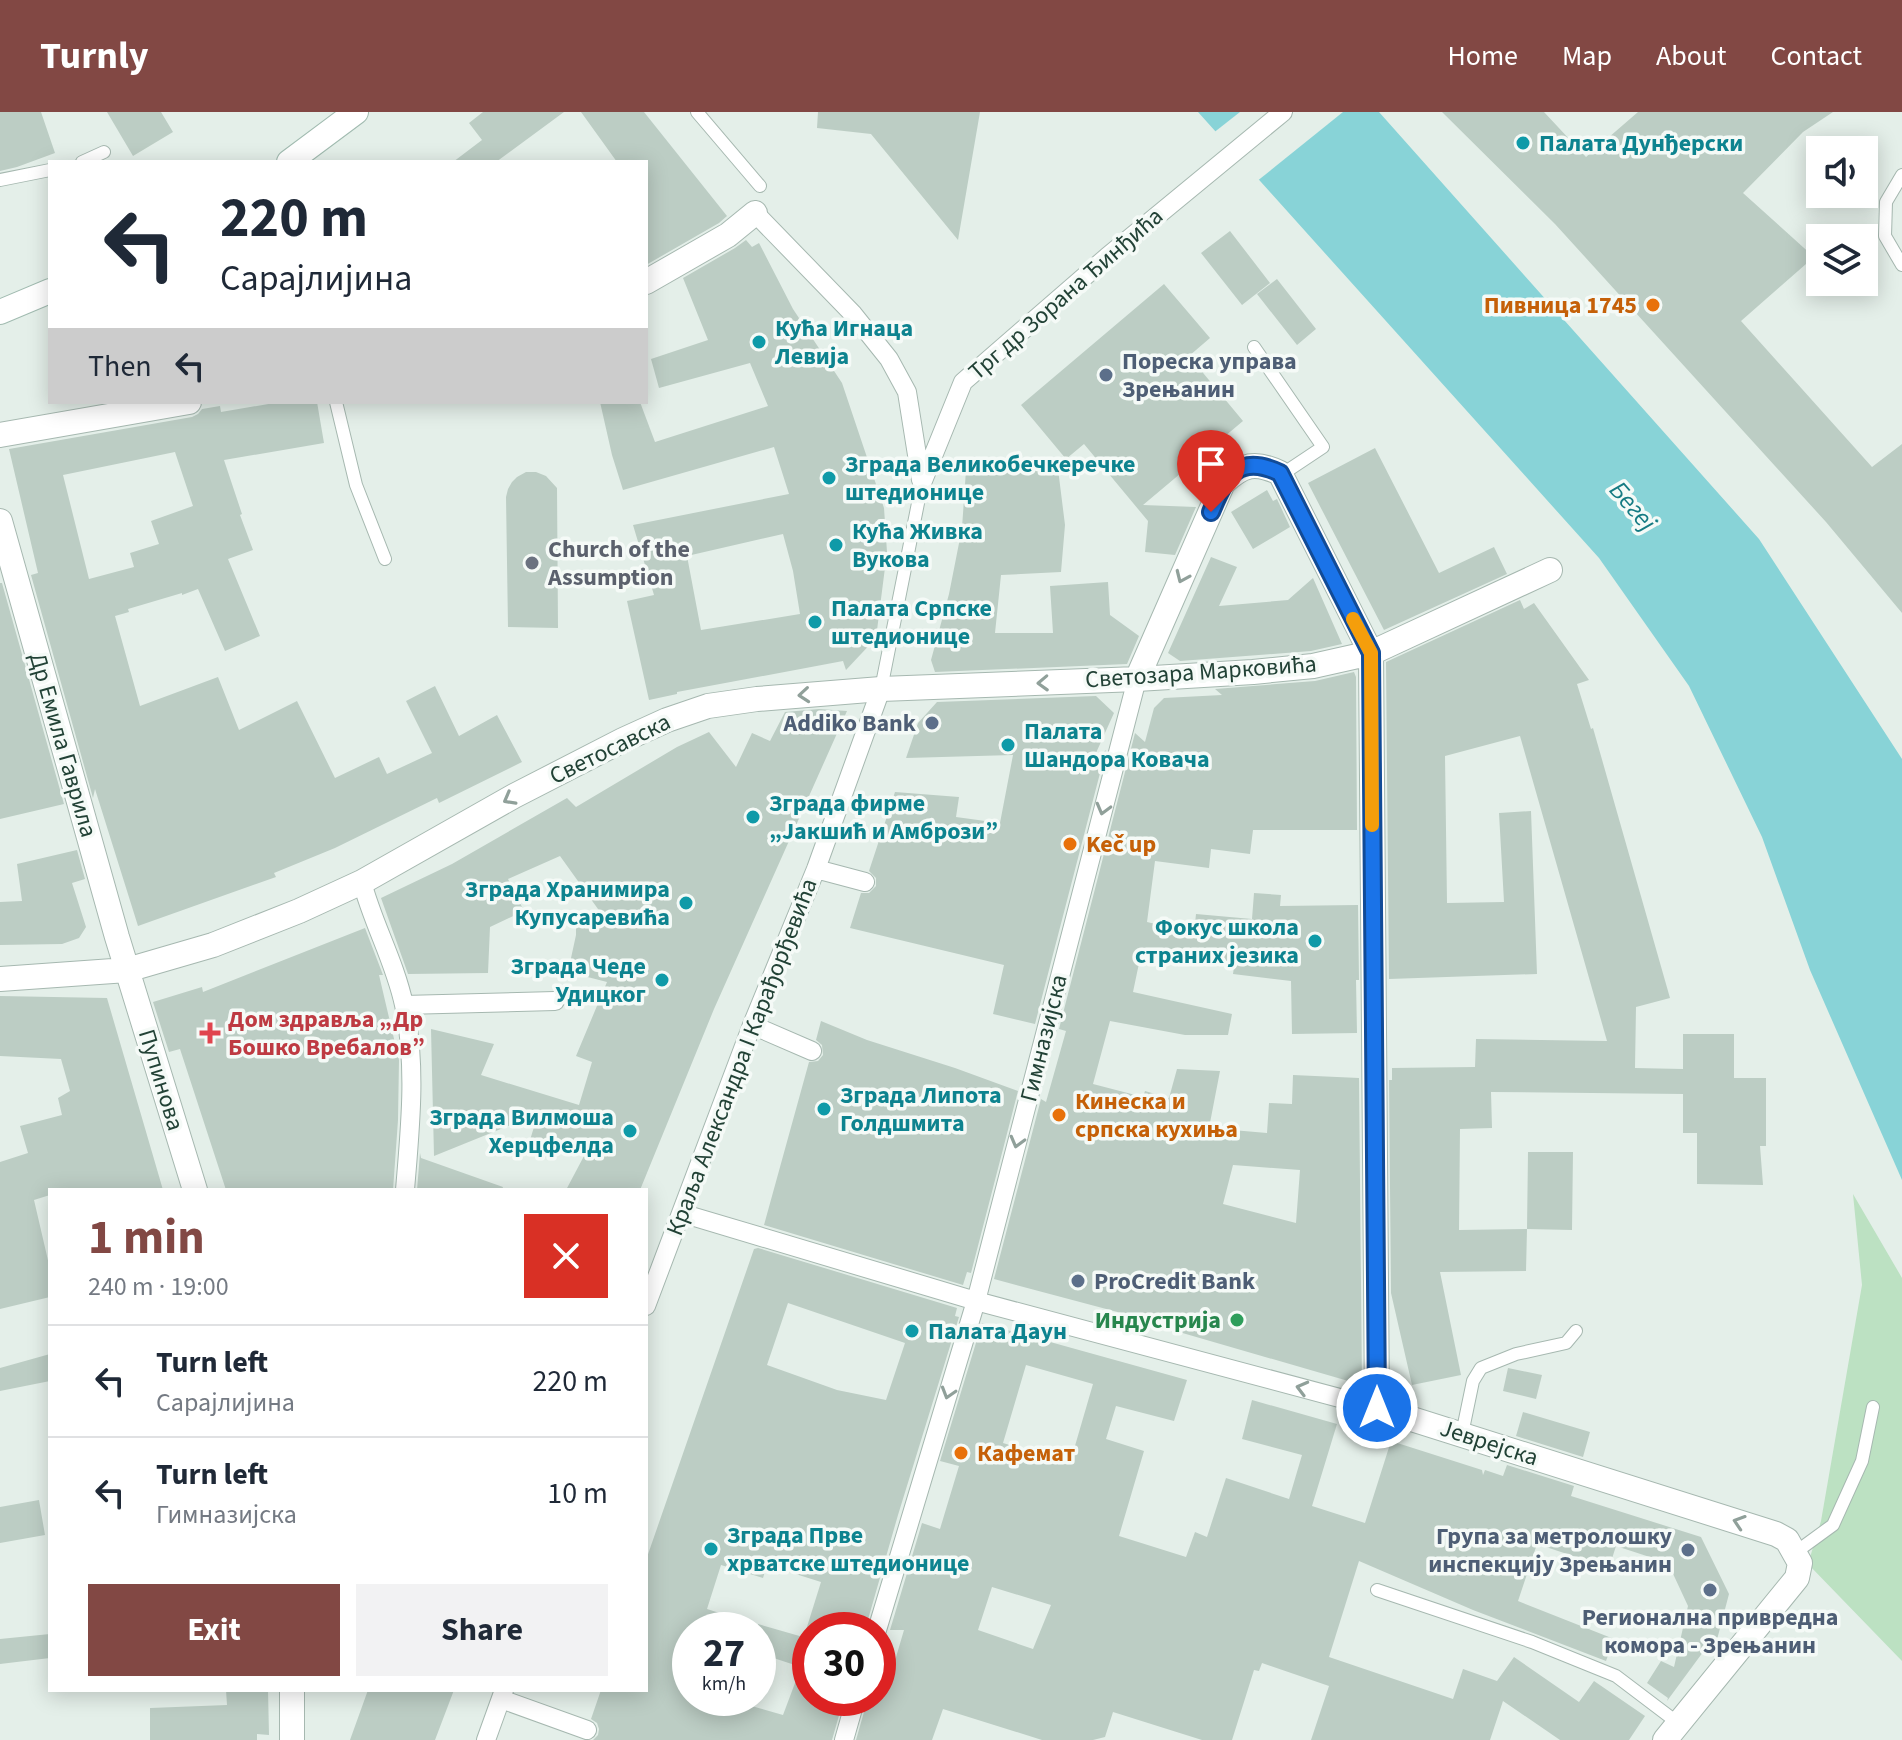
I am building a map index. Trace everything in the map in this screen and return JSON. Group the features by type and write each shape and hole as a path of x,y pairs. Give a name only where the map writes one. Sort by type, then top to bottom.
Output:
{"street":[{"path":"292,160 356,112"},
{"name":"Трг др Зорана Ђинђића","path":"922,483 963,382 1283,112"},
{"path":"648,281 728,235 755,213 853,314 889,359 907,392 922,483"},
{"path":"0,312 48,292"},
{"path":"0,435 178,404"},
{"name":"Гимназијска","path":"882,1612 976,1301 1137,679 1223,483 1248,465 1265,466 1281,475"},
{"path":"1281,475 1371,653 1377,1408"},
{"name":"Др Емила Гаврила","path":"0,521 127,970"},
{"name":"Светозара Марковића","path":"881,689 1137,679 1313,666 1371,653 1550,570"},
{"name":"Краља Александра I Карађорђевића","path":"648,1301 752,1025 816,869 881,689"},
{"name":"Светосавска","path":"0,979 127,970 213,945 362,882 514,796 667,720 708,706 881,689"},
{"path":"816,869 865,882"},
{"path":"362,882 404,1005 412,1075 405,1188"},
{"name":"Пупинова","path":"127,970 194,1188"},
{"path":"404,1005 555,1001"},
{"path":"752,1025 812,1051"},
{"name":"Јеврејска","path":"681,1213 976,1301 1377,1408 1462,1434 1776,1534 1787,1540 1798,1558"},
{"path":"1672,1732 1797,1578 1798,1558"},
{"path":"292,1692 292,1740"},
{"path":"486,1740 503,1695 587,1730"},
{"path":"844,1740 851,1716"}],"lane":[{"path":"697,112 760,186"},
{"path":"86,160 104,152"},
{"path":"0,180 48,170"},
{"path":"1902,175 1886,202 1885,236 1902,265"},
{"path":"1254,347 1323,447 1281,475"},
{"path":"336,404 356,485 385,559"},
{"name":"Краља Александра I Карађорђевића","path":"881,689 922,483"},
{"path":"1462,1434 1473,1381 1481,1368 1516,1354 1566,1343 1576,1331"},
{"path":"1798,1558 1833,1525 1862,1461 1873,1407"},
{"path":"1377,1590 1532,1642 1616,1676 1672,1732"}],"green space":[{"path":"1853,1194 1902,1278 1902,1661 1808,1564 1821,1521 1862,1285"}],"water":[{"name":"Бегеј","path":"1198,112 1379,112 1759,539 1902,759 1902,1180 1810,970 1762,837 1689,686 1599,558"}],"pier":[{"path":"1240,112 1343,112 1256,182 1212,134"}],"building":[{"path":"0,112 41,112 55,153 0,171"},
{"path":"107,112 161,112 173,132 133,156"},
{"path":"483,112 564,112 499,160 456,160 482,140 469,123"},
{"path":"581,112 644,112 727,216 648,264 648,160 616,160"},
{"path":"818,112 980,112 958,240 871,134 817,128"},
{"path":"1442,112 1544,112 1586,157 1638,112 1833,112 1803,132 1743,193 1806,250 1806,264 1741,321 1872,467 1902,444 1902,613 1826,522 1555,224"},
{"path":"1230,231 1270,283 1242,305 1201,253"},
{"path":"746,240 752,247 759,243 793,309 842,383 884,508 887,552 876,638 846,670 843,661 649,700 627,601 654,595 633,525 789,494 774,447 623,490 600,404 641,404 655,442 768,406 750,363 659,388 651,359 708,340 683,278","holes":["783,534 800,614 701,630 687,556"]},
{"path":"1277,279 1316,329 1297,345 1257,294"},
{"path":"1164,284 1210,338 1189,356 1243,421 1143,505 1196,507 1175,555 1145,552 1148,521 1084,444 1066,459 1021,405"},
{"path":"268,404 317,404 324,443 224,460 253,550 228,559 260,636 225,651 198,589 128,609 129,612 115,616 140,706 218,677 239,730 297,701 335,778 379,757 387,774 432,753 406,701 435,686 459,736 497,715 522,762 439,803 437,798 335,848 274,873 276,877 138,926 95,789 93,798 31,575 38,573 9,449 192,417 202,409 220,406 221,412","holes":["175,452 193,506 151,521 159,544 130,553 134,567 89,579 63,475"]},
{"path":"1375,448 1439,573 1494,547 1507,574 1384,630 1308,483"},
{"path":"1058,469 1065,525 1061,572 1001,575 995,633 1053,633 1050,586 1108,582 1110,615 1139,636 1127,664 935,672 931,660 949,594 962,528 966,470"},
{"name":"Church of the Assumption","path":"526,472 546,476 557,488 558,628 508,627 506,497 512,482"},
{"path":"1267,490 1273,501 1277,499 1290,527 1253,549 1231,512"},
{"path":"1211,557 1237,567 1219,606 1288,600 1313,578 1342,644 1311,651 1180,661 1168,653"},
{"path":"0,583 64,804 0,819"},
{"path":"1520,600 1524,609 1534,603 1589,680 1577,684 1593,728 1670,998 1636,1007 1635,1068 1683,1069 1683,1034 1734,1034 1734,1078 1766,1078 1766,1146 1760,1146 1763,1185 1697,1184 1697,1133 1683,1133 1683,1094 1491,1092 1492,1128 1460,1129 1459,1230 1527,1229 1526,1271 1440,1272 1461,1375 1412,1385 1391,1293 1389,1080 1392,1080 1392,1068 1475,1067 1476,1039 1607,1041 1520,736 1445,756 1447,903 1504,902 1499,813 1531,811 1537,974 1389,979 1386,662"},
{"path":"1354,672 1356,677 1357,830 1253,830 1250,854 1211,849 1209,868 1155,861 1147,922 1194,933 1196,914 1252,919 1254,893 1281,895 1280,906 1358,905 1357,1033 1292,1034 1291,981 1233,974 1234,967 1142,949 1133,992 1232,1014 1228,1035 1185,1035 1110,1021 1093,1084 1143,1097 1145,1091 1169,1098 1177,1069 1220,1071 1209,1128 1267,1133 1269,1103 1292,1104 1293,1075 1359,1078 1362,1385 1125,1314 994,1279 1041,1099 1046,1102 1066,1031 1059,1029 1135,733 1145,742 1154,708 1164,698 1222,695 1215,689 1315,681","holes":["1233,1165 1300,1170 1296,1223 1223,1204"]},
{"path":"1096,696 1114,713 1091,764 1106,750 1035,1024 993,1014 1004,965 850,928 861,893 869,893 876,886 876,878 869,871 895,792 959,797 956,817 1000,823 1013,755 906,758 918,723 937,702"},
{"path":"819,709 847,711 714,1009 641,1188 567,1188 584,1156 530,1140 538,1114 434,1156 431,1029 494,1044 481,1075 579,1105 592,1062 576,1056 607,982 568,972 576,935 576,916 603,916 560,856 508,879 524,911 490,927 488,973 408,974 381,898 452,864 567,798 576,807 677,747 709,732 736,767 752,733 770,741 785,712"},
{"path":"77,850 85,879 72,883 86,927 79,938 62,944 0,945 0,902 22,901 17,864"},
{"path":"365,928 383,975 379,975 399,1060 393,1188 225,1188 180,1049 169,1052 153,1002 202,987 203,992"},
{"path":"0,996 107,998 162,1188 48,1188 48,1196 34,1200 48,1260 48,1297 0,1309 0,1162 28,1153 20,1126 62,1115 58,1098 70,1091 61,1059 0,1056"},
{"path":"821,1021 867,1040 1018,1091 971,1273 967,1272 963,1285 764,1225 809,1062 818,1061 823,1055 822,1045 816,1040"},
{"path":"1528,1152 1573,1152 1572,1230 1527,1229"},
{"path":"420,1153 421,1158 503,1187 503,1188 417,1188"},
{"path":"754,1249 957,1308 955,1316 959,1317 870,1612 812,1612 821,1582 767,1565 763,1578 721,1565 707,1609 716,1612 672,1612 672,1716 783,1715 792,1691 792,1716 839,1716 832,1740 593,1740 599,1729 591,1719 600,1692 648,1692 648,1554","holes":["788,1303 905,1343 886,1400 837,1390 767,1365"]},
{"path":"982,1323 1187,1380 1174,1421 1116,1406 1106,1439 1144,1451 1119,1536 1186,1557 1195,1532 1207,1537 1226,1478 1289,1499 1302,1455 1242,1439 1252,1400 1337,1424 1312,1506 1365,1523 1391,1441 1482,1470 1483,1475 1485,1470 1503,1476 1507,1465 1574,1486 1571,1496 1701,1537 1729,1594 1714,1651 1706,1648 1667,1701 1668,1698 1647,1683 1661,1661 1674,1667 1688,1606 1668,1563 1616,1546 1609,1568 1537,1544 1518,1601 1614,1639 1606,1661 1473,1610 1359,1561 1329,1657 1453,1699 1463,1669 1497,1681 1514,1657 1579,1702 1594,1681 1645,1716 1629,1740 1560,1740 1503,1701 1490,1740 1311,1740 1329,1686 1262,1663 1259,1671 1254,1670 1232,1740 1202,1740 1113,1712 1105,1737 1093,1740 1042,1740 943,1709 932,1740 856,1740 863,1716 896,1716 896,1657 904,1630 896,1630 895,1612 922,1523 940,1529 959,1466 940,1461","holes":["1026,1365 1093,1384 1070,1463 1003,1443","992,1587 1051,1605 1033,1649 978,1630"]},
{"path":"48,1355 48,1381 0,1391 0,1368"},
{"path":"1508,1368 1542,1375 1536,1399 1503,1391"},
{"path":"1523,1412 1590,1432 1583,1457 1516,1436"},
{"path":"39,1500 45,1535 0,1543 0,1507"},
{"path":"776,1629 792,1634 792,1664 776,1659"},
{"path":"48,1634 48,1658 0,1664 0,1639"},
{"path":"226,1692 268,1692 269,1735 257,1734 257,1740 150,1740 150,1708 227,1705"},
{"path":"367,1692 453,1692 435,1740 350,1740"}],"slow traffic":[{"path":"1353,619 1371,653 1372,825"}],"place":[{"name":"Палата Дунђерски","path":"1523,143"},
{"name":"Пивница 1745","path":"1653,305"},
{"name":"Кућа Игнаца Левија","path":"759,342"},
{"name":"Пореска управа Зрењанин","path":"1106,375"},
{"name":"Зграда Великобечкеречке штедионице","path":"829,478"},
{"name":"Кућа Живка Вукова","path":"836,545"},
{"name":"Church of the Assumption","path":"532,563"},
{"name":"Палата Српске штедионице","path":"815,622"},
{"name":"Addiko Bank","path":"932,723"},
{"name":"Палата Шандора Ковача","path":"1008,745"},
{"name":"Зграда фирме „Јакшић и Амбрози”","path":"753,817"},
{"name":"Keč up","path":"1070,844"},
{"name":"Зграда Хранимира Купусаревића","path":"686,903"},
{"name":"Фокус школа страних језика","path":"1315,941"},
{"name":"Зграда Чеде Удицког","path":"662,980"},
{"name":"Дом здравља „Др Бошко Вребалов”","path":"210,1033"},
{"name":"Зграда Липота Голдшмита","path":"824,1109"},
{"name":"Кинеска и српска кухиња","path":"1059,1115"},
{"name":"Зграда Вилмоша Херцфелда","path":"630,1131"},
{"name":"ProCredit Bank","path":"1078,1281"},
{"name":"Индустрија","path":"1237,1320"},
{"name":"Палата Даун","path":"912,1331"},
{"name":"Кафемат","path":"961,1453"},
{"name":"Зграда Прве хрватске штедионице","path":"711,1549"},
{"name":"Група за метролошку инспекцију Зрењанин","path":"1688,1550"},
{"name":"Регионална привредна комора - Зрењанин","path":"1710,1590"}],"route":[{"path":"1211,512 1223,483 1236,471 1248,465 1265,466 1280,473 1371,653 1377,1408"}]}
